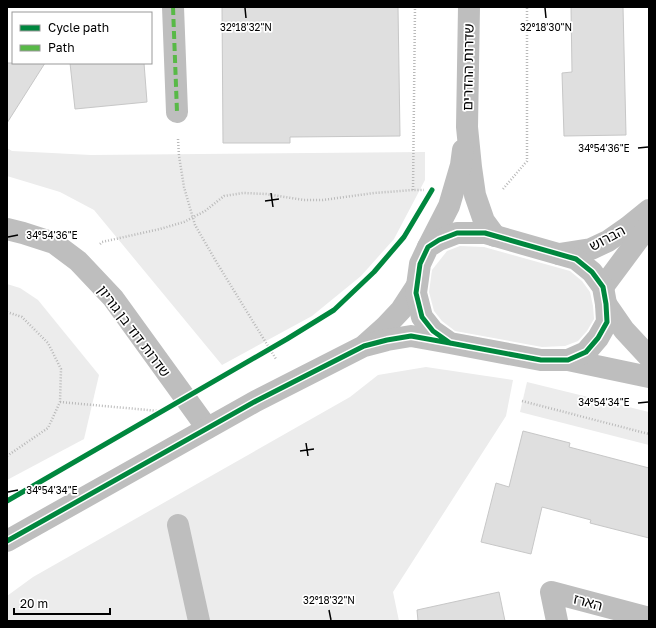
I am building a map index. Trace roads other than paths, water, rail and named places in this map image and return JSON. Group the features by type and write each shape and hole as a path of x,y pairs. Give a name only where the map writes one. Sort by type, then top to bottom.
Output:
{"street":[{"path":"173,7 177,112"},
{"name":"שדרות ההדרים","path":"469,7 467,127 475,195 484,221 495,236"},
{"name":"שדרות ההדרים","path":"416,287 420,264 449,206 461,165 467,127"},
{"name":"הברוש","path":"559,254 591,249 608,241 649,210"},
{"name":"הברוש","path":"605,296 649,225"},
{"name":"שדרות דוד בן גוריון","path":"7,230 23,233 54,243 78,261 113,298 207,428"},
{"path":"428,247 439,240 457,233 486,233 576,259 592,272 624,330 649,357"},
{"path":"416,287 422,317 433,331 450,343"},
{"path":"364,346 401,310 416,287"},
{"path":"568,360 586,352 598,338 607,322 605,296"},
{"path":"7,541 256,400 364,346 387,340 411,336 541,360 568,360 649,377"},
{"path":"178,525 199,621"},
{"name":"הארז","path":"557,621 551,592 649,618"}]}
